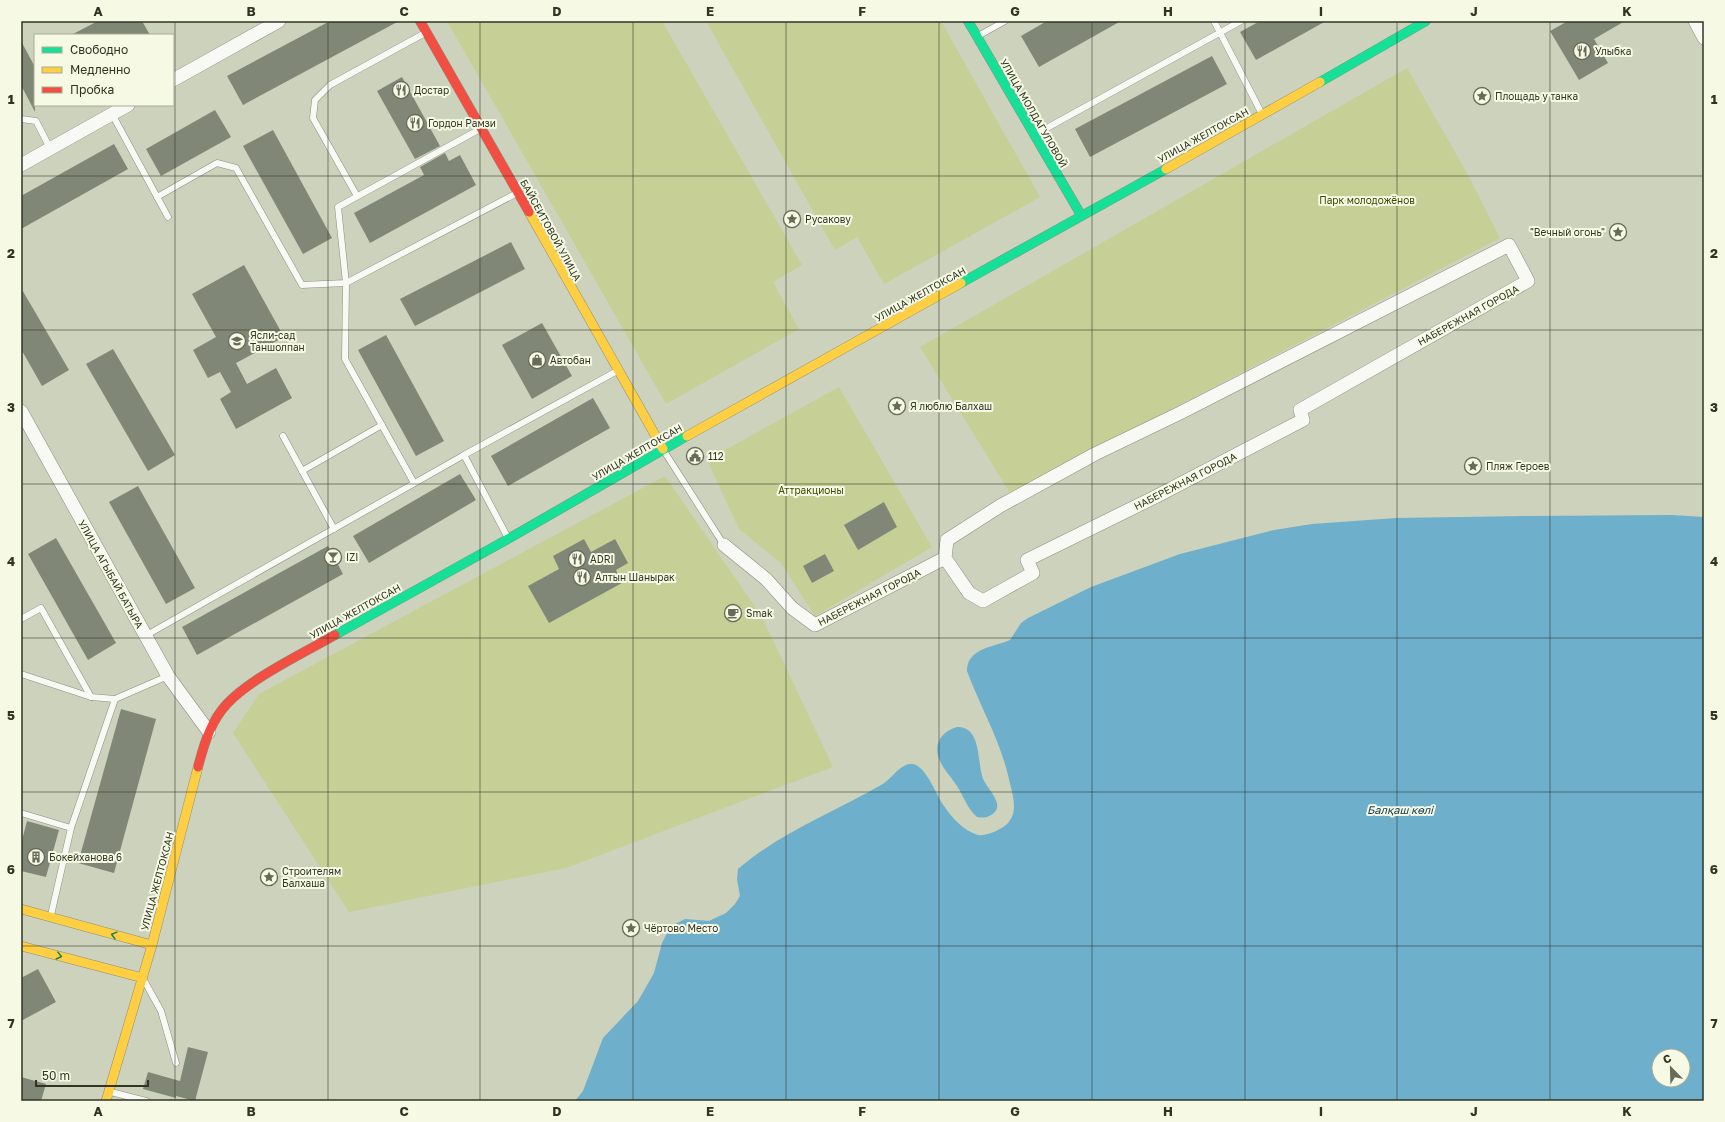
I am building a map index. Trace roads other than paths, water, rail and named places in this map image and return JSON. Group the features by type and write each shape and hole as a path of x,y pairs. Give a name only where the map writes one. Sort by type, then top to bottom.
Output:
{"street":[{"path":"174,79 278,21"},
{"name":"БАЙСЕИТОВОЙ УЛИЦА","path":"420,21 663,449"},
{"name":"УЛИЦА МОЛДАГУЛОВОЙ","path":"968,21 1081,215"},
{"name":"УЛИЦА ЖЕЛТОКСАН","path":"106,1101 143,978 200,760 210,732 224,707 247,687 280,666 508,539 663,449 1262,115 1426,21"},
{"path":"1695,21 1704,38"},
{"path":"21,165 126,106"},
{"name":"НАБЕРЕЖНАЯ ГОРОДА","path":"1508,245 1528,281 1300,410 1303,420 1154,497 1027,560 1033,573 983,601 969,593 946,558 947,540 1007,502 1095,454 1180,413 1508,245"},
{"name":"УЛИЦА АГЫБАЙ БАТЫРА","path":"21,412 168,676 210,732"},
{"name":"НАБЕРЕЖНАЯ ГОРОДА","path":"724,545 766,579 792,608 815,625 946,558"},
{"path":"21,909 152,945"},
{"path":"21,946 143,978"}],"lane":[{"path":"977,37 1005,21"},
{"path":"1214,21 1262,115"},
{"path":"1034,136 1241,21"},
{"path":"357,196 313,118 315,100 330,85 426,32"},
{"path":"112,114 168,217"},
{"path":"21,119 36,121 50,148"},
{"path":"414,483 345,359 346,283 338,207 481,128"},
{"path":"157,197 217,163 236,168 302,285 346,283 518,193"},
{"path":"145,636 414,483 618,370"},
{"path":"302,471 382,425"},
{"path":"283,436 334,529"},
{"path":"663,449 724,545"},
{"path":"464,455 508,539"},
{"path":"21,619 41,608 91,697"},
{"path":"21,674 91,697 115,699 168,676"},
{"path":"51,917 71,828 115,699"},
{"path":"21,813 71,828"},
{"path":"143,978 160,1011 176,1063"},
{"path":"109,1092 146,1101"}],"water":[{"name":"Балқаш көлі","path":"1672,515 1704,517 1704,1101 575,1101 583,1091 603,1038 638,1001 654,973 662,943 667,933 675,924 685,919 709,921 726,913 735,904 740,896 737,879 738,869 772,844 885,783 902,767 910,764 921,768 930,780 947,811 959,824 973,833 985,835 996,831 1010,820 1013,814 1014,800 1004,761 1000,748 967,671 968,663 971,657 976,653 1010,640 1021,623 1028,618 1091,587 1180,554 1274,530 1312,524 1396,518"},
{"path":"957,727 965,728 971,732 975,739 983,779 997,803 995,811 988,817 977,817 974,814 938,757 937,751 939,740 946,732"}],"place":[{"name":"Улыбка","path":"1582,51"},
{"name":"Достар","path":"401,90"},
{"name":"Площадь у танка","path":"1482,96"},
{"name":"Гордон Рамзи","path":"415,123"},
{"name":"Русакову","path":"792,219"},
{"name":"\"Вечный огонь\"","path":"1618,232"},
{"name":"Ясли-сад Таншолпан","path":"237,341"},
{"name":"Автобан","path":"537,360"},
{"name":"Я люблю Балхаш","path":"897,406"},
{"name":"112","path":"695,456"},
{"name":"Пляж Героев","path":"1473,466"},
{"name":"IZI","path":"333,557"},
{"name":"ADRI","path":"577,559"},
{"name":"Алтын Шанырак","path":"582,577"},
{"name":"Smak","path":"733,613"},
{"name":"Бокейханова 6","path":"36,857"},
{"name":"Строителям Балхаша","path":"269,877"},
{"name":"Чёртово Место","path":"631,928"}],"park label":[{"name":"Парк молодожёнов","path":"1367,200"},
{"name":"Аттракционы","path":"811,490"}]}
